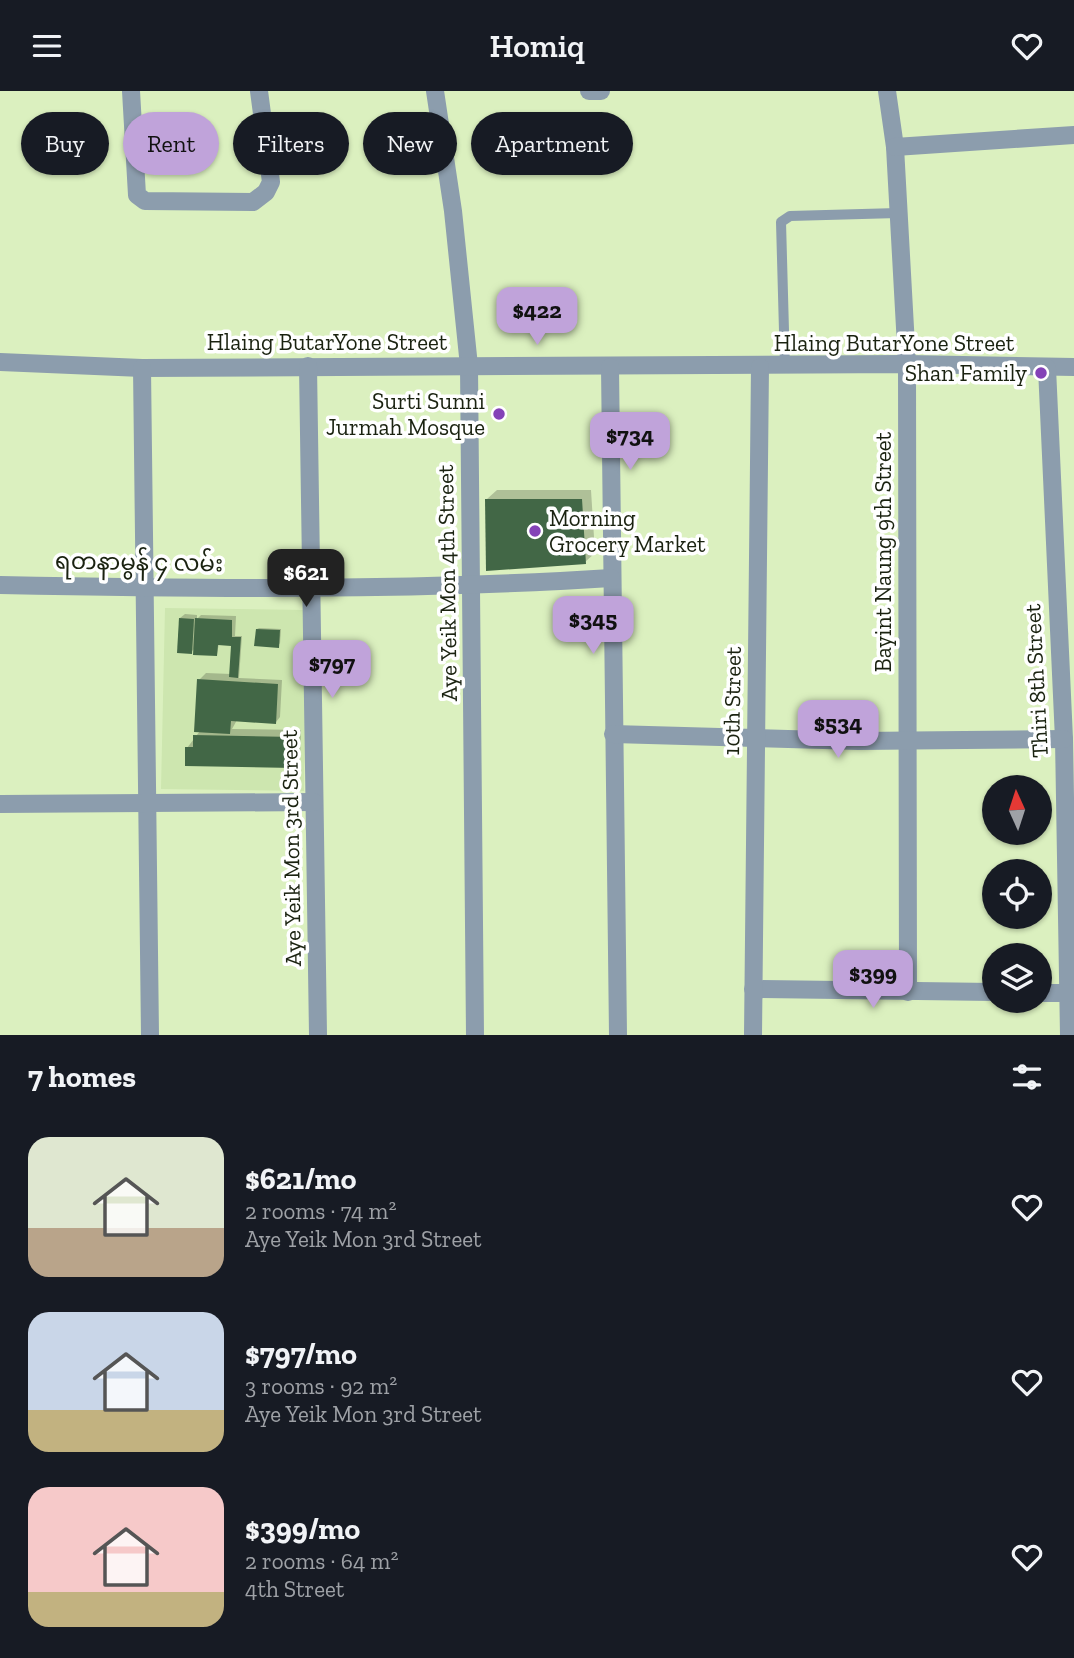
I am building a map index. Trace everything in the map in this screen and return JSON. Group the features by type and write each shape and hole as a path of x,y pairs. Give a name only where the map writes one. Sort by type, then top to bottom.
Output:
{"street":[{"path":"131,91 137,195 145,201 253,202 266,192 271,182 259,91"},
{"name":"Aye Yeik Mon 4th Street","path":"435,91 453,211 469,366 475,1035"},
{"name":"Bayint Naung 9th Street","path":"887,91 895,147 907,364 908,992"},
{"path":"895,147 1074,135"},
{"name":"Hlaing ButarYone Street","path":"0,362 142,368 785,367 907,364 1074,367"},
{"name":"Aye Yeik Mon 3rd Street","path":"308,366 318,1035"},
{"path":"610,367 618,1035"},
{"name":"10th Street","path":"753,1035 760,367"},
{"path":"142,368 150,1035"},
{"name":"Thiri 8th Street","path":"1047,368 1065,615 1064,739 1070,836 1069,1035"},
{"name":"ရတနာမွန် ၄ လမ်း","path":"0,585 311,589 472,587 611,578"},
{"path":"613,734 908,740 1064,739"},
{"path":"0,804 314,803"},
{"path":"754,989 982,992"},
{"path":"1052,993 1069,993"}],"lane":[{"path":"785,367 781,222 790,216 898,213"}],"shaded area":[{"path":"165,608 307,610 304,791 161,789"}],"building":[{"name":"Morning Grocery Market","path":"485,499 582,499 586,564 486,571"},
{"path":"179,618 194,619 192,654 177,653"},
{"path":"195,618 232,620 232,637 241,637 238,678 229,677 231,646 218,645 217,656 193,655"},
{"path":"256,629 280,630 279,648 254,646"},
{"path":"197,679 278,684 276,724 231,721 230,734 194,732"},
{"path":"193,735 294,737 294,768 185,766 185,747 193,747"}],"place":[{"name":"Shan Family","path":"1041,373"},
{"name":"Surti Sunni Jurmah Mosque","path":"499,414"},
{"name":"Morning Grocery Market","path":"535,531"}]}
